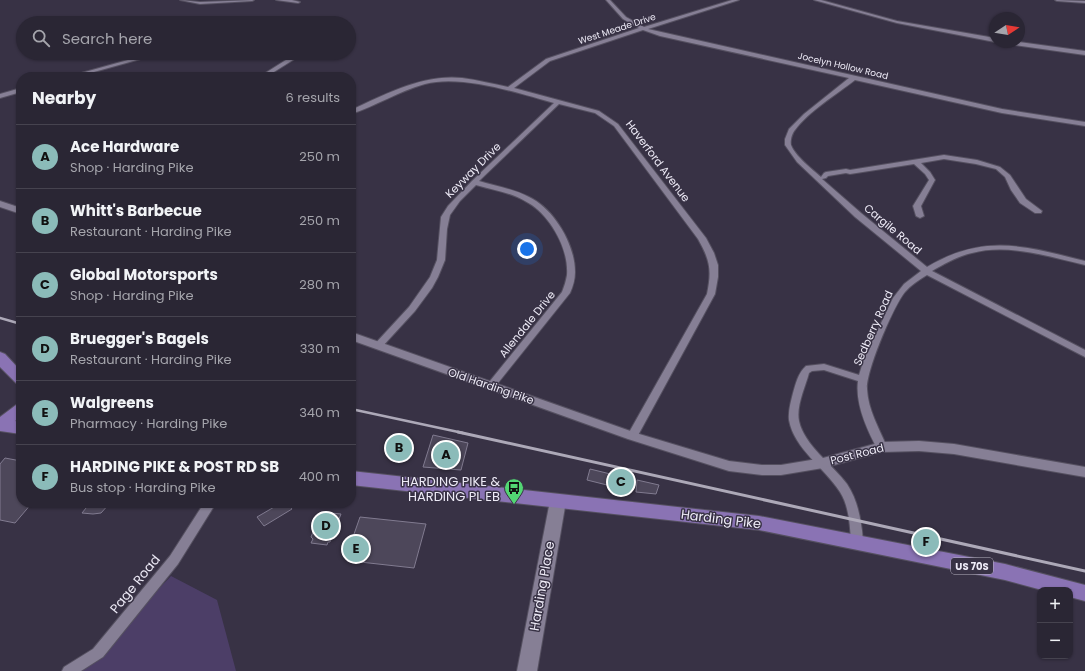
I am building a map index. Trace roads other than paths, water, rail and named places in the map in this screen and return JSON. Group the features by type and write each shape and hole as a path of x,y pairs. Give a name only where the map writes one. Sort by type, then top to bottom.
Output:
{"main road":[{"path":"0,357 16,374"},
{"path":"0,425 16,413"},
{"path":"0,425 16,427"},
{"name":"Harding Pike","path":"356,479 759,523 1005,572 1085,593"},
{"name":"Harding Place","path":"527,671 558,501"}],"street":[{"path":"182,0 200,3 252,0"},
{"path":"278,0 298,2"},
{"name":"Jocelyn Hollow Road","path":"608,0 623,18 642,29 1002,111 1085,124"},
{"name":"West Meade Drive","path":"509,89 548,60 737,0"},
{"path":"816,0 882,18 989,39"},
{"path":"1057,0 1085,2"},
{"path":"1025,44 1085,53"},
{"path":"89,72 133,60"},
{"path":"270,72 290,60"},
{"name":"Cargile Road","path":"853,78 806,115 791,130 788,145 799,161 820,177 868,224 926,271 1085,354"},
{"name":"Haverford Avenue","path":"356,109 368,103 410,87 442,80 462,80 509,89 597,112 616,125 693,225 713,257 716,272 711,294 632,436"},
{"path":"0,96 16,91"},
{"name":"Keyway Drive","path":"378,346 422,297 432,280 439,266 443,250 445,217 456,199 558,102"},
{"path":"820,177 849,174 850,172 944,157 977,162 998,168 1008,176 1015,190 1024,201 1038,211"},
{"path":"915,161 928,172 932,180 917,206 920,216"},
{"name":"Allendale Drive","path":"474,182 523,196 540,208 554,224 569,257 572,269 571,280 566,293 491,386"},
{"path":"0,204 16,208"},
{"name":"Sedberry Road","path":"882,447 865,406 862,391 862,378 889,313 902,291 926,271 956,256 976,249 1006,248 1051,255 1085,263"},
{"name":"Old Harding Pike","path":"356,338 632,436"},
{"path":"857,542 852,505 838,482 804,441 794,420 794,411 805,372 809,368 824,367 862,378"},
{"name":"Post Road","path":"632,436 708,461 743,468 781,470 822,463 882,447 919,446 954,449 1085,472"},
{"name":"Page Road","path":"69,671 98,653 174,560 207,508"}],"railway":[{"path":"0,318 16,323"},
{"path":"356,410 463,433"},
{"path":"458,432 1085,571"}],"place":[{"name":"Whitt's Barbecue","path":"399,448"},
{"name":"Ace Hardware","path":"446,455"},
{"name":"Global Motorsports","path":"621,482"},
{"name":"HARDING PIKE & HARDING PL EB","path":"514,505"},
{"name":"Bruegger's Bagels","path":"326,526"},
{"name":"HARDING PIKE & POST RD SB","path":"926,542"},
{"name":"Walgreens","path":"356,549"}]}
